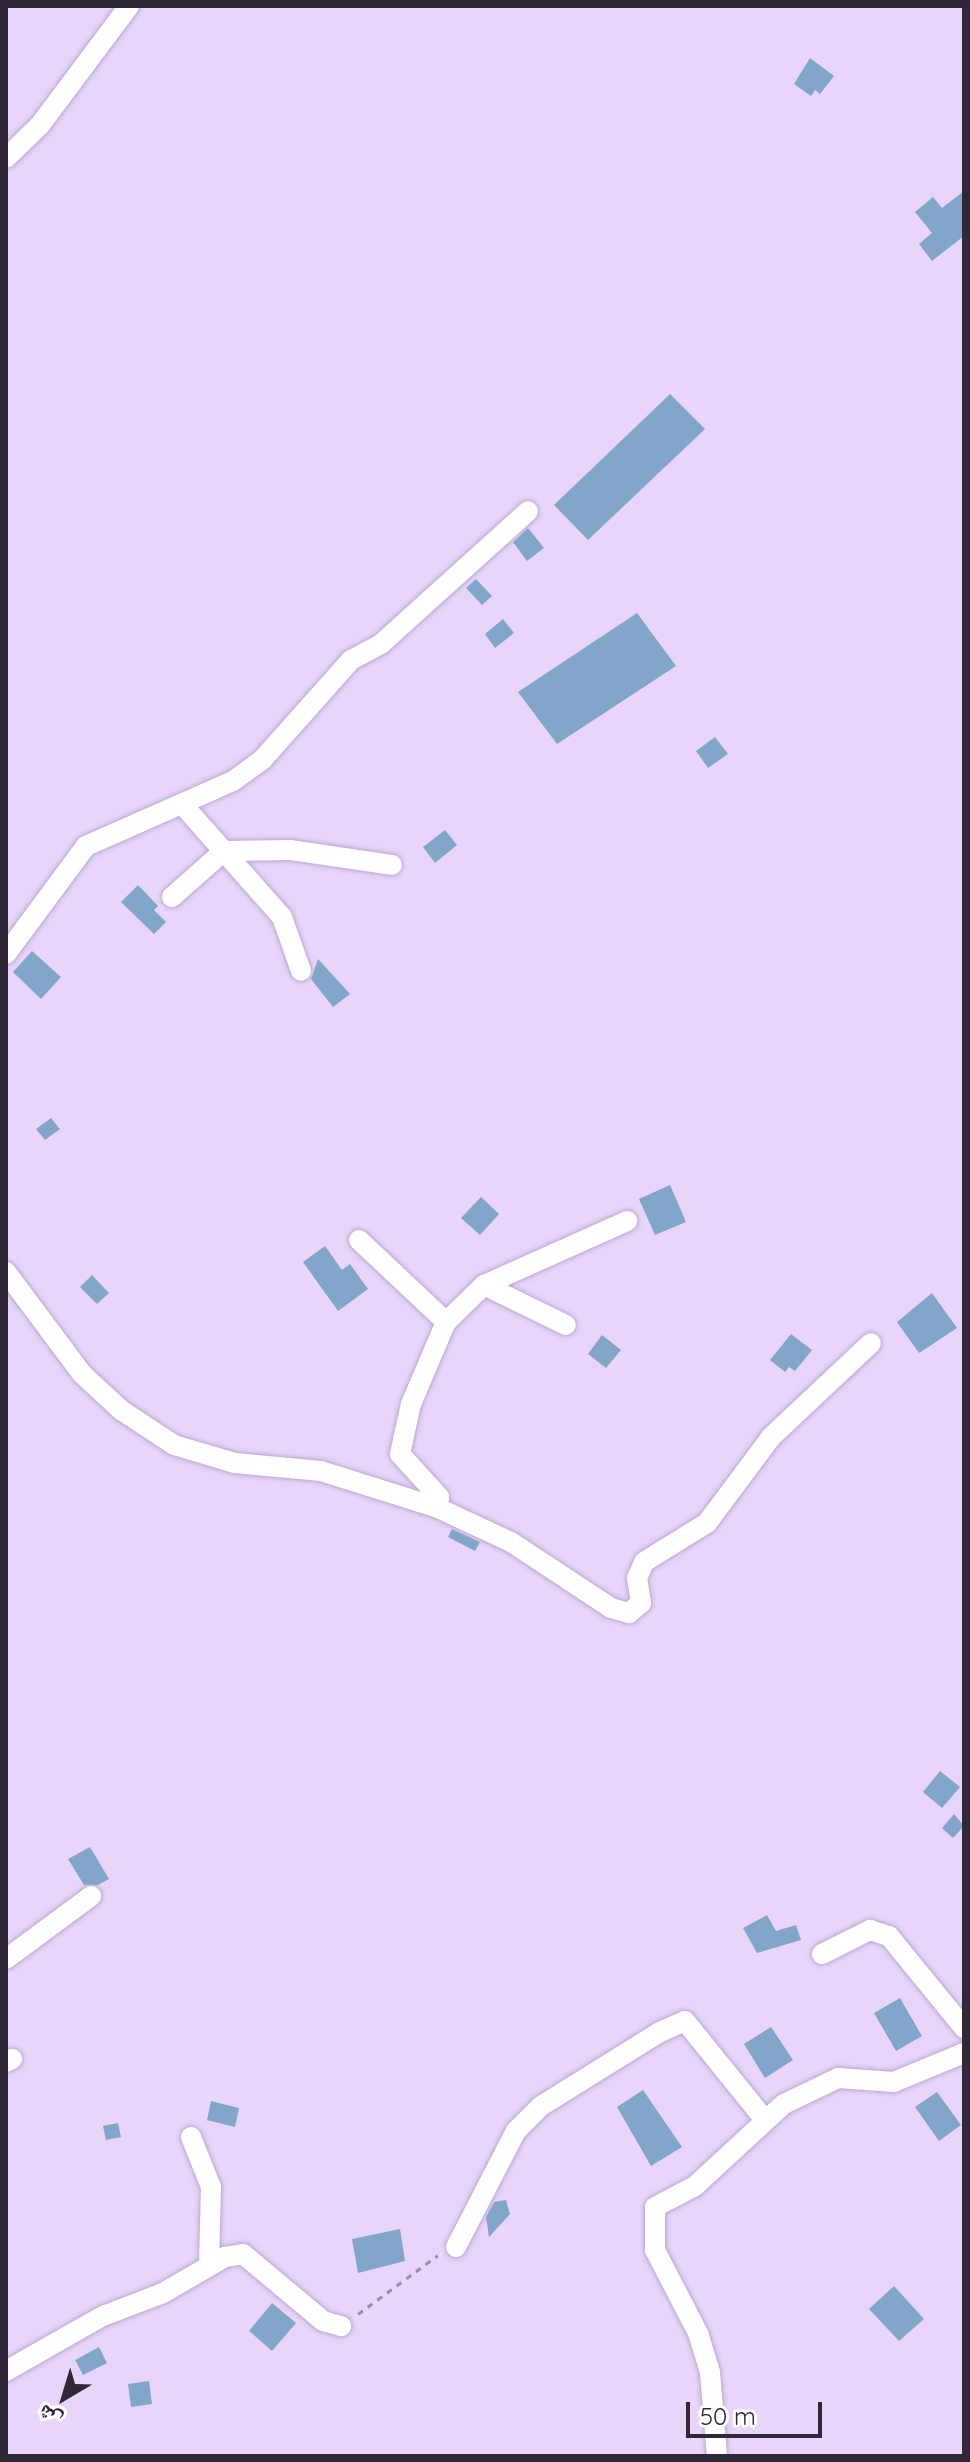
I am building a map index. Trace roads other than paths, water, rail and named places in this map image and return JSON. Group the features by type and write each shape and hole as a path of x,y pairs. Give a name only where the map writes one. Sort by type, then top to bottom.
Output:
{"street":[{"path":"6,158 40,125 129,6"},
{"path":"6,954 86,846 233,781 262,760 351,660 381,644 528,511"},
{"path":"182,804 282,917 301,971"},
{"path":"172,897 224,851 291,850 392,865"},
{"path":"438,1508 439,1497 400,1454 411,1404 446,1322 484,1285 627,1221"},
{"path":"359,1240 446,1322"},
{"path":"6,1272 82,1374 121,1410 174,1445 235,1463 321,1471 438,1508 511,1542 611,1608 638,1610 637,1578 644,1562 707,1523 771,1437 871,1343"},
{"path":"484,1285 566,1325"},
{"path":"6,1959 91,1896"},
{"path":"822,1954 870,1930 889,1936 964,2028"},
{"path":"456,2247 516,2131 541,2106 672,2026 685,2021 697,2033 765,2120"},
{"path":"717,2456 710,2372 699,2335 655,2250 655,2207 695,2186 737,2152 765,2120 838,2078 894,2082 964,2053"},
{"path":"191,2137 211,2187 209,2266"},
{"path":"6,2371 103,2316 163,2293 209,2266 243,2254 323,2321 341,2326"}]}
